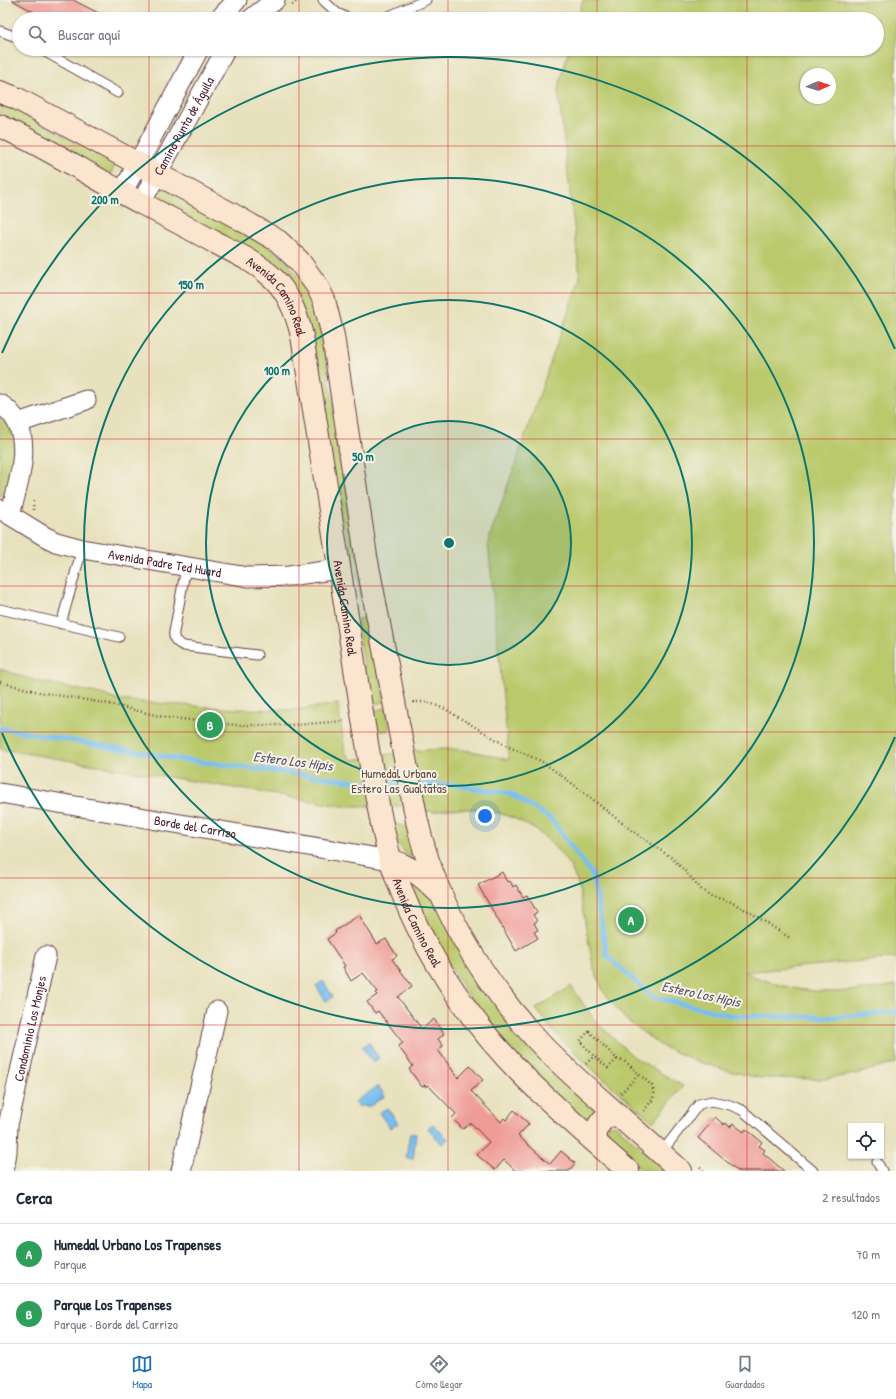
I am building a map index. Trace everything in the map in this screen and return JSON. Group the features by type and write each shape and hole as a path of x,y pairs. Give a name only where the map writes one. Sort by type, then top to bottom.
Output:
{"main road":[{"path":"0,92 16,98 237,217 278,241 299,261 317,286 324,300 333,336 375,608 403,707 417,821 433,876 471,952 507,1005 538,1041 557,1060 618,1105 660,1153 689,1168"},
{"name":"Avenida Camino Real","path":"0,126 19,134 122,193 254,263 274,279 289,299 297,316 302,336 365,734 382,823 390,860 403,895 419,929 446,979 467,1010 491,1041 524,1077 628,1171"},
{"path":"343,595 351,604 359,608 368,610 375,608"},
{"path":"390,860 412,869 444,898"},
{"path":"593,1140 600,1121 611,1115 618,1105"}],"street":[{"path":"226,12 237,0"},
{"path":"260,12 275,0"},
{"name":"Camino Punta de Águila","path":"122,193 195,56"},
{"name":"Camino Punta de Águila","path":"141,203 222,56"},
{"path":"18,423 86,400"},
{"path":"0,404 10,412 18,423 22,432 23,450 21,466 5,512"},
{"name":"Avenida Padre Ted Huard","path":"5,512 56,542 82,549 186,567 235,575 261,577 289,576 339,569"},
{"name":"Borde del Carrizo","path":"0,792 390,860"},
{"name":"Condominio Los Monjes","path":"4,1171 7,1152 4,1131 46,956"},
{"path":"181,1171 217,1011"}],"lane":[{"path":"322,0 336,12"},
{"path":"398,12 426,0"},
{"path":"0,30 12,35"},
{"path":"52,56 118,93"},
{"path":"61,624 82,549"},
{"path":"186,567 173,636 175,640 184,646 257,655"},
{"path":"0,609 119,637"},
{"path":"660,1153 699,1104 712,1101 730,1105 742,1110 813,1171"},
{"path":"877,1162 882,1171"}],"path":[{"path":"0,682 39,692 110,704 163,717 235,725 294,726 348,720"},
{"path":"403,707 427,702 445,709 507,746 541,762 573,784 631,830 672,858 688,873 701,889 711,896 729,901 748,911 790,938"},
{"path":"617,1059 608,1068 580,1041 589,1031 617,1059 626,1062 652,1086 654,1093 653,1099 640,1115"},
{"path":"585,1065 594,1056"},
{"path":"580,1061 590,1070"},
{"path":"618,1105 639,1074"},
{"path":"689,1168 704,1171"}],"green space":[{"name":"Humedal Urbano Estero Las Gualtatas","path":"583,0 896,0 896,958 744,972 783,986 819,991 856,991 896,985 896,1063 856,1074 825,1079 761,1078 729,1071 699,1062 663,1047 626,1020 603,991 593,966 578,884 571,868 562,855 547,839 536,830 514,818 495,812 476,809 448,809 433,812 403,806 342,806 0,749 0,669 33,680 101,694 116,700 236,709 294,710 338,704 345,752 352,760 412,751 456,749 486,754 509,760 488,542 580,278 558,90 567,56 884,56 884,12 579,12"},
{"path":"0,102 116,163 110,175 0,116"},
{"path":"163,188 265,244 287,262 310,293 319,314 365,603 361,601 352,551 338,509 296,294 156,200 158,193"},
{"path":"0,412 15,438 10,488 0,496"},
{"path":"368,617 385,702 370,705 357,619"},
{"path":"386,708 390,730 374,733 372,711"},
{"path":"392,823 408,827 419,863 415,864 395,839"},
{"path":"408,878 418,880 600,1111 591,1115 589,1123 518,1057 480,1012 467,994 434,937 416,900"},
{"path":"571,986 596,1022 634,1057 683,1086 653,1122 592,1069 553,1031 536,1009"},
{"path":"609,1124 616,1125 666,1171 642,1171 605,1138"}],"water":[{"path":"323,981 333,997 326,1001 316,986"},
{"path":"369,1043 379,1058 373,1063 362,1047"},
{"path":"378,1086 385,1096 370,1106 358,1106 355,1102"},
{"path":"387,1108 398,1123 390,1128 379,1113"},
{"path":"433,1124 448,1139 442,1144 428,1128"},
{"path":"410,1133 416,1134 413,1159 406,1158"}],"building":[{"path":"12,0 73,0 96,12 34,12"},
{"path":"502,872 507,882 510,881 513,887 516,885 523,897 527,895 537,912 533,915 537,921 534,923 538,930 534,932 538,938 516,951 478,885"},
{"path":"359,915 377,944 386,939 397,956 392,959 412,986 398,997 422,1029 434,1019 444,1034 438,1039 443,1046 438,1050 458,1078 470,1066 483,1080 471,1091 501,1122 504,1118 506,1120 514,1110 529,1124 518,1136 550,1164 561,1151 575,1163 569,1171 516,1171 504,1160 495,1170 477,1155 489,1142 471,1123 463,1129 452,1118 456,1114 428,1085 426,1087 425,1085 422,1087 409,1069 413,1066 398,1046 403,1043 378,1011 375,1013 367,1002 377,995 376,993 378,992 363,973 351,981 343,967 345,966 327,939 336,933 335,931"},
{"path":"715,1117 724,1125 725,1123 730,1127 733,1124 744,1132 746,1129 762,1142 759,1146 765,1150 763,1153 784,1171 738,1171 698,1138"}],"waterway":[{"name":"Estero Los Hipis","path":"0,728 178,759 369,783"},
{"name":"Estero Los Hipis","path":"379,783 405,784"},
{"name":"Estero Los Hipis","path":"415,784 454,785 511,794 551,819 593,876 607,956 653,997 734,1016 835,1017 896,1012"}],"place":[{"name":"Parque Los Trapenses","path":"210,725"},
{"name":"Humedal Urbano Los Trapenses","path":"631,920"}]}
